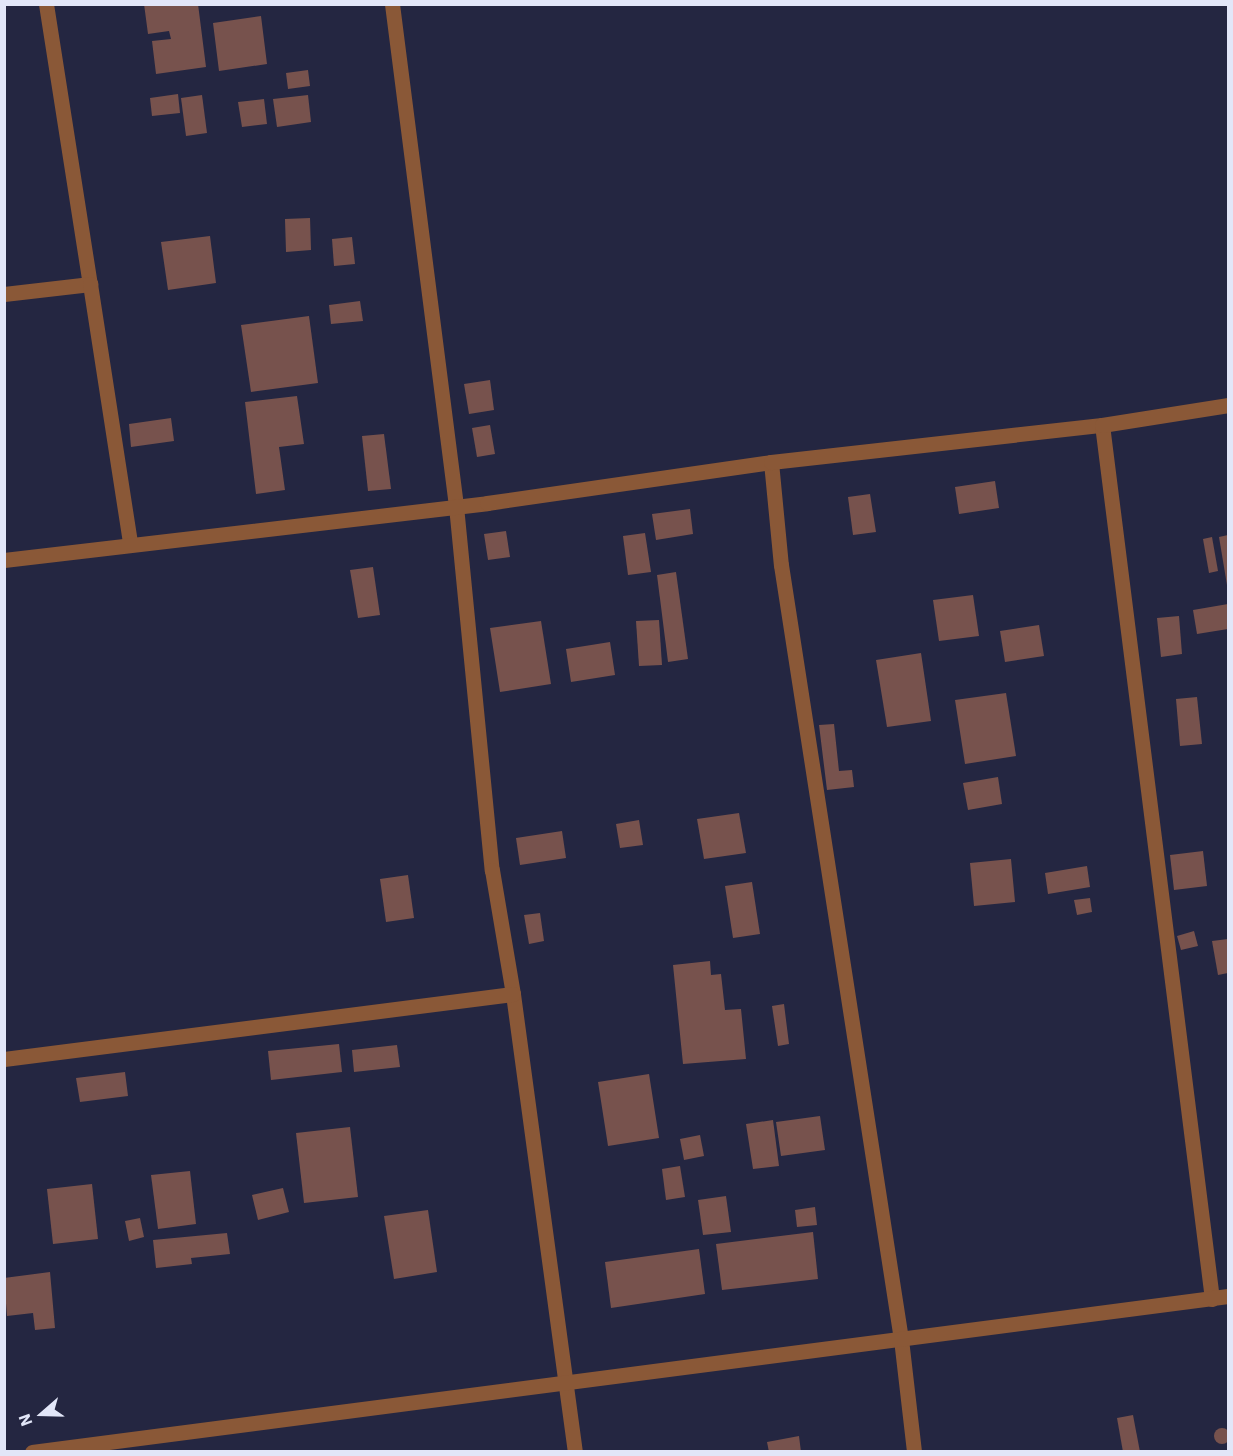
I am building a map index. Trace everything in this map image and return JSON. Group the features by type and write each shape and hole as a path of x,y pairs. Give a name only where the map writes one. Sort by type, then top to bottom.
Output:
{"street":[{"path":"46,4 130,543"},
{"path":"392,4 456,506 492,870 513,994 568,1382 574,1452"},
{"path":"4,294 90,284"},
{"path":"4,560 130,543 456,506 771,462 1102,424 1228,405"},
{"path":"1102,424 1212,1299"},
{"path":"771,462 781,565 901,1339 914,1452"},
{"path":"4,1059 513,994"},
{"path":"32,1452 1228,1296"}],"building":[{"path":"144,4 198,4 206,67 156,74 152,41 171,39 169,31 148,34"},
{"path":"261,16 267,64 219,71 213,23"},
{"path":"308,70 310,86 288,89 286,73"},
{"path":"178,94 180,113 152,116 150,98"},
{"path":"202,95 207,133 186,136 181,98"},
{"path":"308,95 311,122 277,127 273,99"},
{"path":"264,99 267,124 242,127 238,102"},
{"path":"310,218 311,250 286,252 285,219"},
{"path":"210,236 216,283 168,290 161,242"},
{"path":"352,237 355,264 334,266 332,239"},
{"path":"360,301 363,321 331,324 329,305"},
{"path":"309,316 318,383 251,392 241,325"},
{"path":"490,380 494,410 469,414 464,384"},
{"path":"297,396 304,444 279,447 285,490 256,494 245,402"},
{"path":"171,418 174,441 131,447 129,424"},
{"path":"490,425 495,454 477,457 472,428"},
{"path":"384,434 391,489 368,491 362,436"},
{"path":"995,481 999,508 959,514 955,487"},
{"path":"870,494 876,532 853,535 848,497"},
{"path":"690,509 693,534 656,540 652,514"},
{"path":"506,531 510,557 488,560 484,534"},
{"path":"645,533 651,572 628,575 623,536"},
{"path":"1228,535 1228,585 1227,585 1219,537"},
{"path":"1212,537 1218,571 1209,573 1203,539"},
{"path":"373,567 380,615 358,618 350,570"},
{"path":"676,572 688,659 668,662 657,575"},
{"path":"973,595 979,636 939,641 933,600"},
{"path":"1228,604 1228,629 1197,634 1193,610"},
{"path":"1179,616 1182,654 1161,657 1157,618"},
{"path":"659,620 662,665 639,666 636,621"},
{"path":"541,621 551,684 500,692 490,628"},
{"path":"1039,625 1044,656 1005,662 1000,631"},
{"path":"610,642 615,675 571,682 566,649"},
{"path":"921,653 931,721 887,727 876,660"},
{"path":"1006,693 1016,756 965,764 955,700"},
{"path":"1197,697 1202,744 1180,746 1176,699"},
{"path":"834,724 839,771 852,770 854,787 827,790 819,725"},
{"path":"998,777 1002,804 968,810 963,783"},
{"path":"739,813 746,853 704,859 697,819"},
{"path":"639,820 643,845 620,848 616,824"},
{"path":"562,831 566,858 520,865 516,838"},
{"path":"1203,851 1207,886 1174,890 1170,855"},
{"path":"1011,859 1015,902 974,906 970,863"},
{"path":"1087,866 1090,887 1048,894 1045,873"},
{"path":"408,875 414,918 386,922 380,879"},
{"path":"752,882 760,934 733,938 725,886"},
{"path":"1090,898 1092,912 1077,915 1074,900"},
{"path":"540,913 544,941 529,944 524,915"},
{"path":"1194,931 1198,946 1181,950 1177,936"},
{"path":"1228,939 1228,973 1218,975 1212,941"},
{"path":"710,961 711,975 721,974 725,1010 741,1009 746,1059 683,1064 673,965"},
{"path":"784,1004 789,1044 778,1046 772,1006"},
{"path":"339,1044 342,1072 271,1080 268,1051"},
{"path":"397,1045 400,1067 354,1072 352,1050"},
{"path":"125,1072 128,1096 80,1102 76,1078"},
{"path":"649,1074 659,1138 608,1146 598,1082"},
{"path":"820,1116 825,1150 781,1156 776,1122"},
{"path":"773,1120 779,1166 753,1169 746,1124"},
{"path":"350,1127 358,1197 304,1203 296,1133"},
{"path":"700,1135 704,1156 684,1160 680,1139"},
{"path":"680,1166 685,1197 666,1200 662,1169"},
{"path":"190,1171 196,1224 158,1229 151,1175"},
{"path":"92,1184 98,1239 53,1244 47,1189"},
{"path":"283,1188 289,1212 258,1220 252,1195"},
{"path":"726,1196 731,1232 703,1235 698,1200"},
{"path":"815,1207 817,1225 797,1227 795,1210"},
{"path":"428,1210 437,1272 394,1279 384,1216"},
{"path":"140,1218 144,1237 129,1241 125,1221"},
{"path":"813,1232 818,1279 722,1290 716,1244"},
{"path":"227,1233 230,1254 191,1258 192,1264 156,1268 153,1240"},
{"path":"699,1249 705,1294 611,1308 605,1262"},
{"path":"50,1272 55,1328 35,1330 33,1313 7,1316 4,1278"},
{"path":"1133,1415 1140,1452 1123,1452 1117,1418"},
{"path":"1219,1428 1225,1428 1230,1436 1228,1442 1219,1444 1214,1439 1214,1433"},
{"path":"799,1436 801,1452 769,1452 767,1442"}]}
